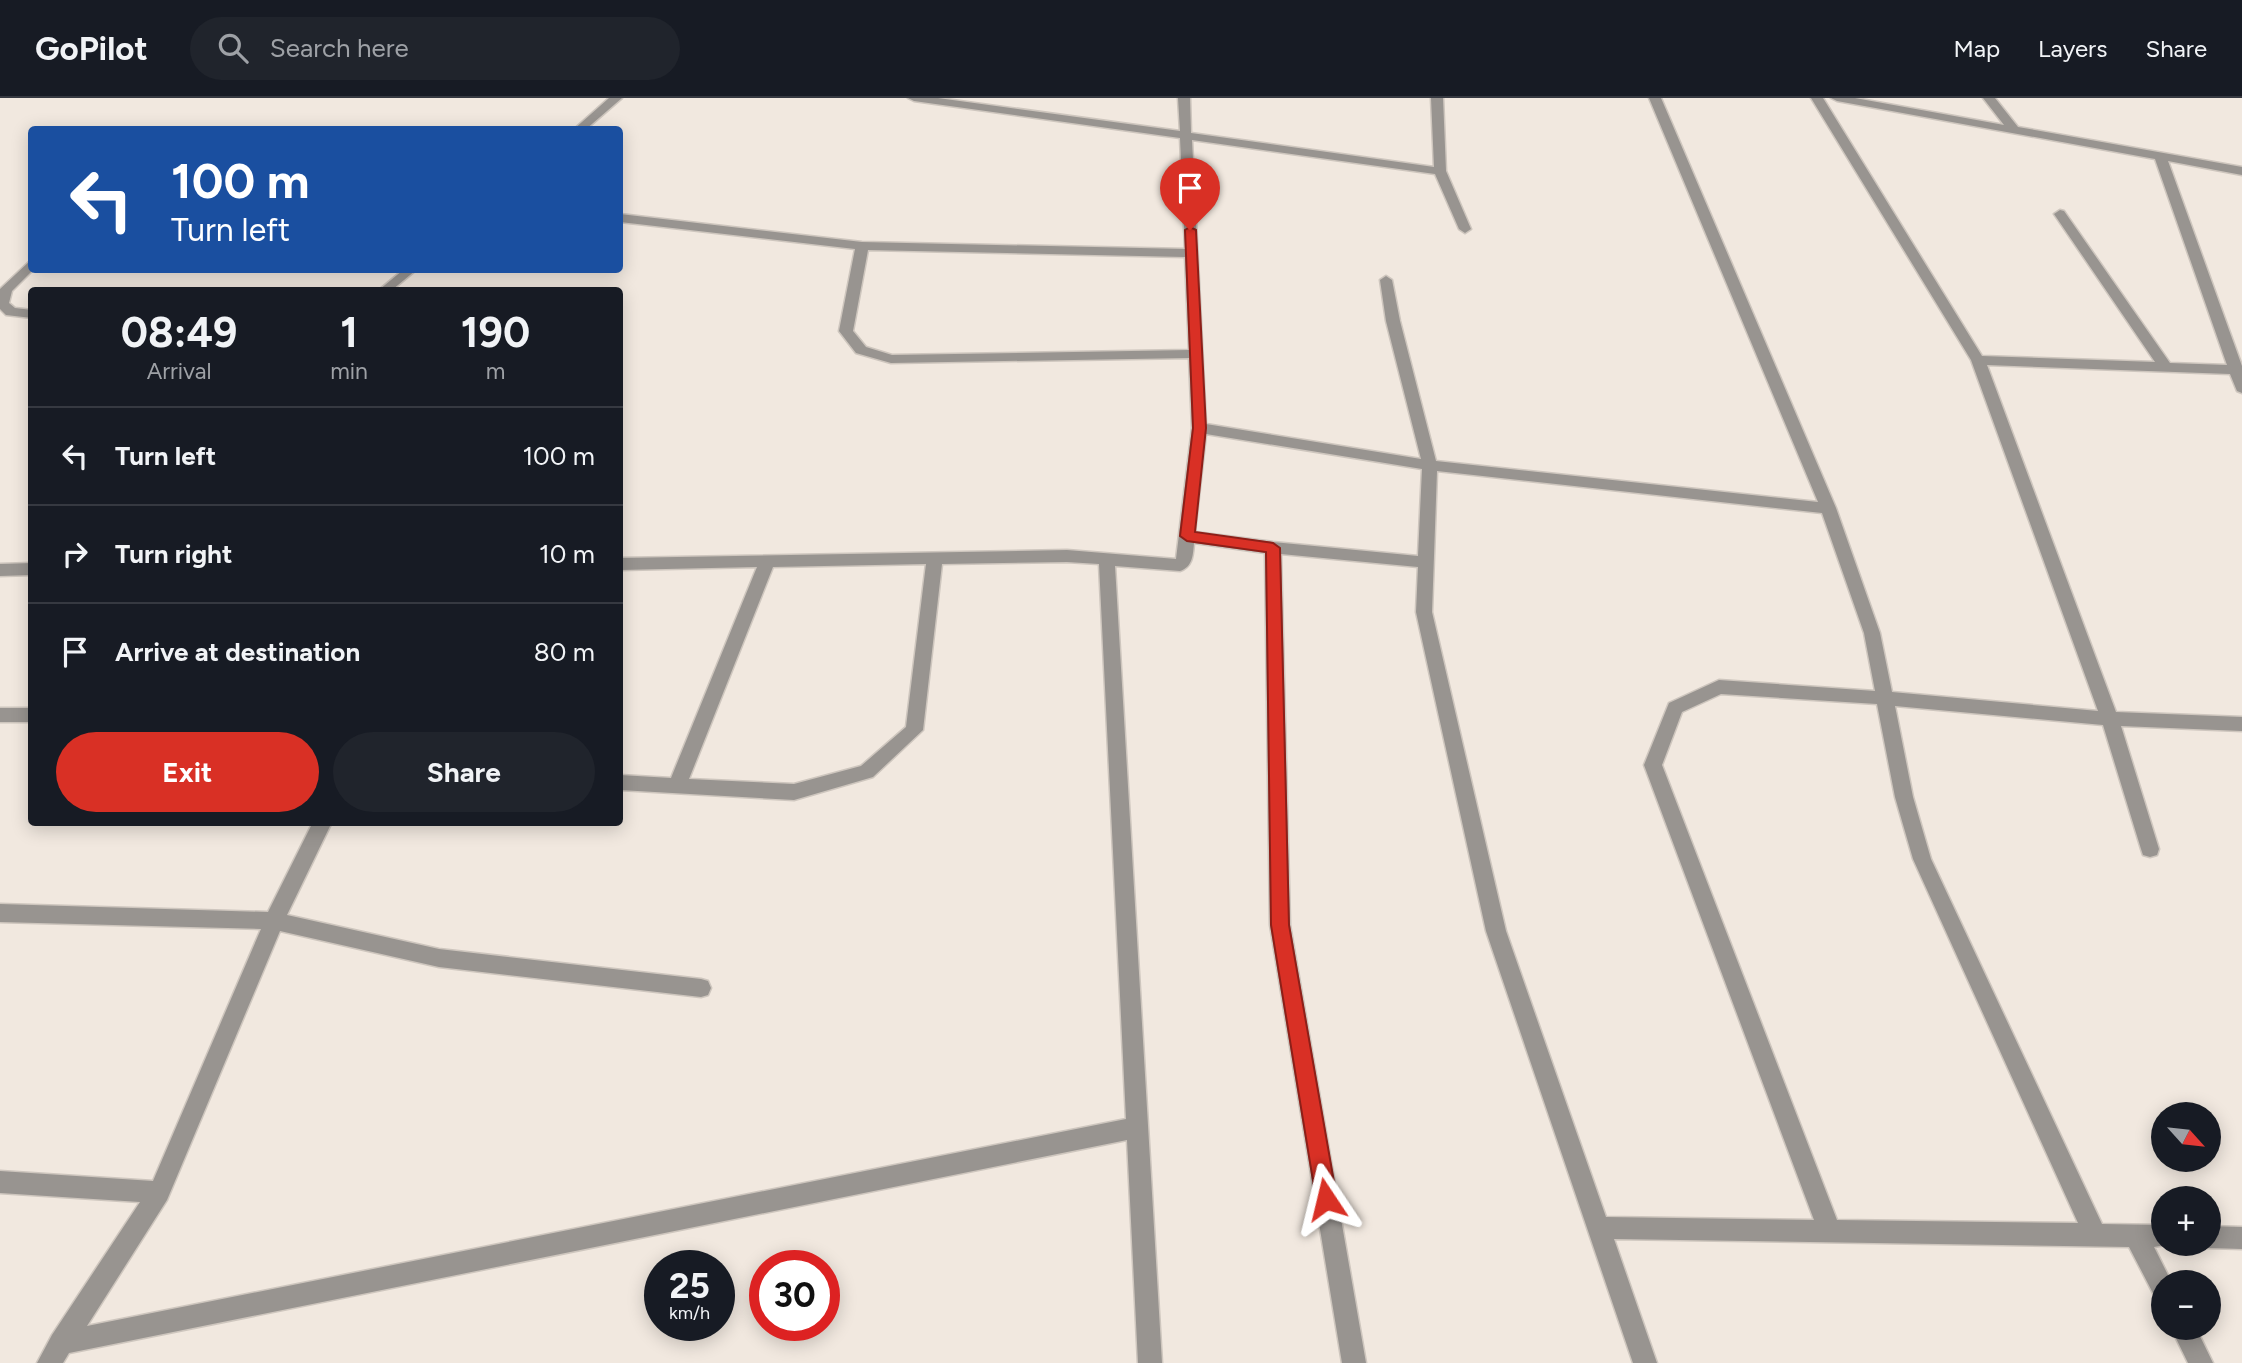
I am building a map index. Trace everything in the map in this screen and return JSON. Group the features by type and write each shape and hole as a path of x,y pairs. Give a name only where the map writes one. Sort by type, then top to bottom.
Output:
{"street":[{"path":"583,126 615,98"},
{"path":"914,98 1440,171"},
{"path":"623,564 1067,556 1180,565 1184,560 1199,428 1184,98"},
{"path":"1437,98 1440,171 1465,229"},
{"path":"1655,98 1828,508 1872,634 1904,797 1922,859 2095,1235"},
{"path":"1817,98 1978,360 2110,719 2150,849"},
{"path":"1837,98 2242,171"},
{"path":"1989,98 2014,130"},
{"path":"2160,156 2239,369 2242,388"},
{"path":"2060,214 2165,366"},
{"path":"623,218 862,246 1191,253"},
{"path":"862,246 846,331 862,350 891,359 1196,354"},
{"path":"28,267 6,290 1,305 11,312 28,314"},
{"path":"389,287 406,273"},
{"path":"1386,280 1393,321 1430,465 1424,612 1496,931 1645,1363"},
{"path":"1978,360 2239,369"},
{"path":"1199,428 1430,465 1828,508"},
{"path":"1187,536 1273,548 1426,562"},
{"path":"1273,548 1280,925 1354,1363"},
{"path":"623,783 794,792 867,772 914,730 934,558"},
{"path":"1107,560 1150,1363"},
{"path":"677,786 767,561"},
{"path":"0,570 28,569"},
{"path":"1830,1231 1653,765 1675,708 1718,687 1885,698 2110,719 2242,724"},
{"path":"0,715 28,715"},
{"path":"49,1363 159,1192 274,922 321,826"},
{"path":"0,913 274,922 439,958 701,988"},
{"path":"60,1343 1138,1127"},
{"path":"0,1182 159,1192"},
{"path":"1599,1228 2151,1236"},
{"path":"2135,1235 2153,1270"},
{"path":"2221,1237 2242,1238"},
{"path":"2189,1340 2201,1363"}],"route":[{"path":"1190,230 1199,428 1187,536 1273,548 1280,925 1326,1199"}]}
